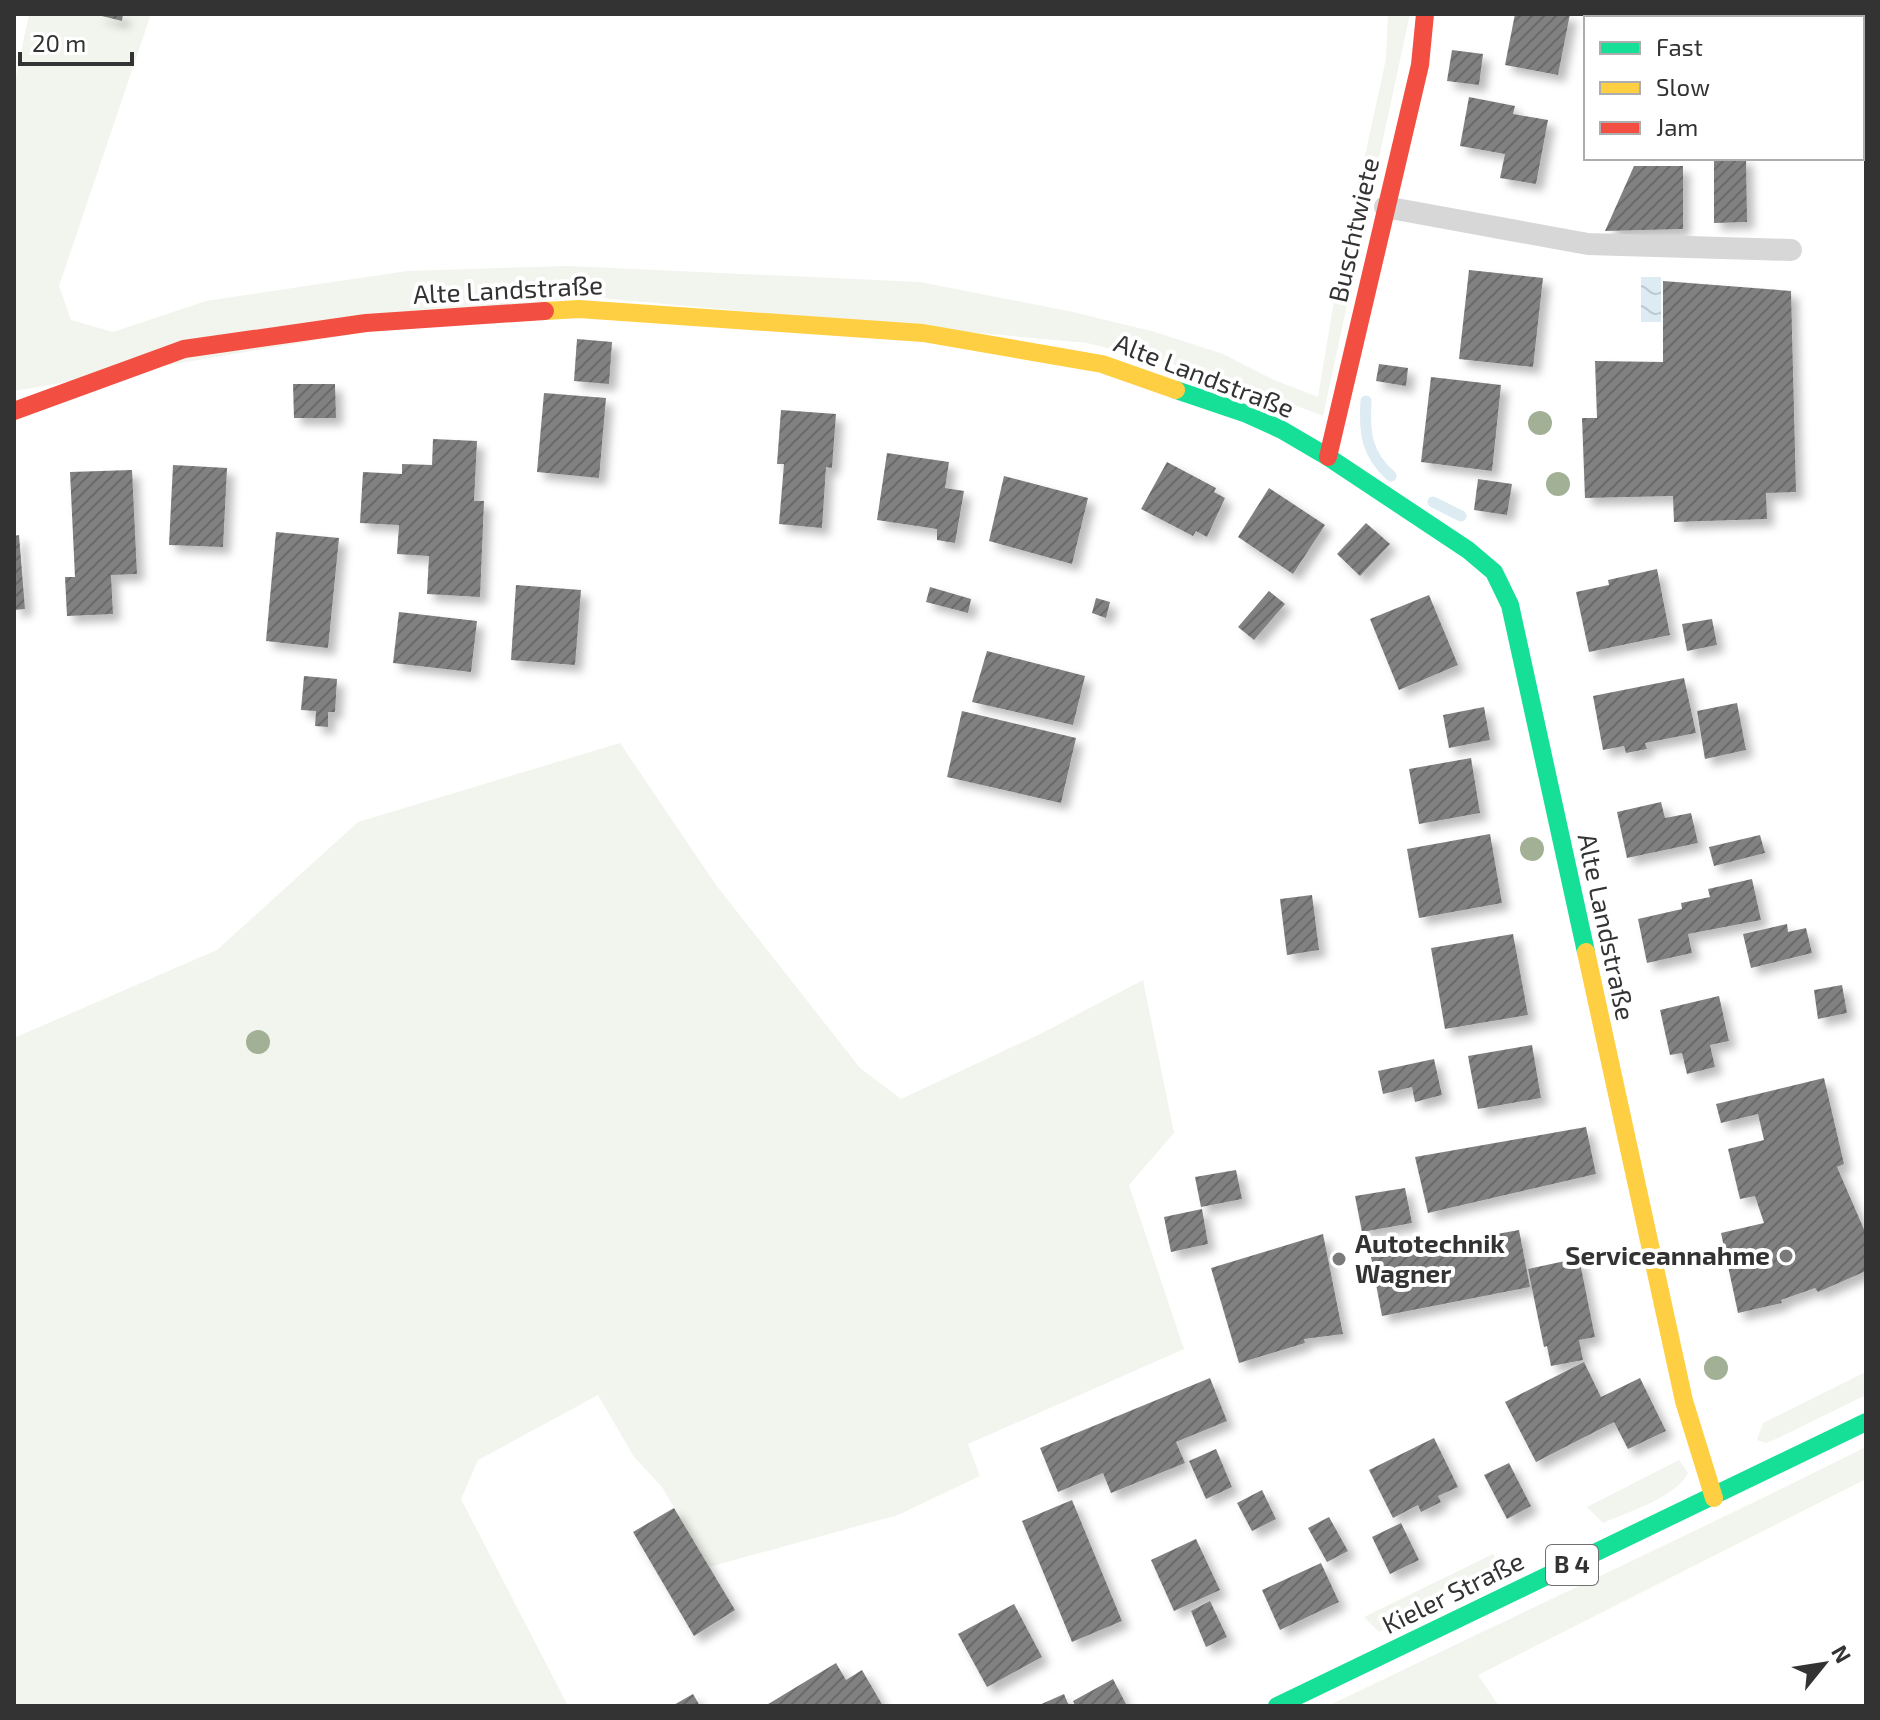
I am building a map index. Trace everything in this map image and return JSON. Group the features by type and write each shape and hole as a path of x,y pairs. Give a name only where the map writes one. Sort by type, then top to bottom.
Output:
{"street":[{"name":"Buschtwiete","path":"1328,457 1420,65 1425,14"},
{"name":"Alte Landstraße","path":"14,411 184,349 366,323 579,309 923,333 1102,364 1247,414 1328,457 1468,550 1494,572 1510,605 1684,1401 1714,1498"},
{"name":"Kieler Straße","path":"1277,1706 1714,1498 1866,1422"}],"lane":[{"path":"1385,207 1588,244 1791,250"}],"shaded area":[{"path":"29,14 151,14 59,286 71,320 113,332 206,301 407,271 568,266 920,282 1073,312 1155,332 1223,354 1274,380 1318,397 1336,289 1386,59 1388,14 1410,14 1323,416 1216,375 1087,343 579,296 14,391 14,86"},
{"path":"1759,14 1866,14 1866,146 1864,16"},
{"path":"620,743 716,885 860,1068 901,1099 1042,1033 1143,980 1174,1133 1129,1185 1184,1349 968,1444 980,1476 898,1515 709,1567 662,1487 634,1457 598,1395 478,1460 461,1499 568,1706 14,1706 14,1038 217,950 358,822"},
{"path":"1866,1372 1866,1395 1776,1439 1766,1443 1757,1440 1763,1423"},
{"path":"1866,1447 1866,1479 1478,1675 1499,1706 1328,1706 1732,1513"},
{"path":"1679,1460 1688,1473 1674,1489 1650,1503 1603,1523 1587,1507"},
{"path":"1493,1554 1499,1571 1379,1632 1364,1617"}],"water":[{"path":"1641,277 1661,277 1661,322 1641,322"}],"building":[{"path":"94,14 123,14 122,21"},
{"path":"1515,14 1570,14 1558,75 1505,65"},
{"path":"1452,50 1483,54 1479,85 1447,81"},
{"path":"1469,97 1515,106 1513,114 1548,120 1536,184 1500,178 1505,154 1460,146"},
{"path":"1714,160 1746,160 1747,222 1714,223"},
{"path":"1634,166 1683,166 1683,229 1605,231"},
{"path":"1469,270 1543,278 1533,367 1459,359"},
{"path":"1663,281 1791,291 1796,492 1766,493 1767,519 1674,522 1673,496 1585,498 1582,418 1597,418 1595,361 1663,362"},
{"path":"577,339 612,342 609,384 574,381"},
{"path":"1379,364 1408,368 1406,386 1376,381"},
{"path":"1431,377 1501,385 1492,471 1421,462"},
{"path":"293,384 335,384 336,418 294,418"},
{"path":"544,393 606,398 599,478 537,472"},
{"path":"781,410 836,414 832,468 826,467 822,528 779,524 784,464 777,464"},
{"path":"433,439 477,441 474,501 484,501 480,597 427,594 429,556 397,554 399,525 360,523 363,472 402,474 402,464 432,465"},
{"path":"887,453 949,462 945,488 964,491 955,543 937,540 937,529 877,520"},
{"path":"1167,462 1216,488 1214,492 1225,498 1207,537 1196,531 1193,536 1141,509"},
{"path":"173,465 227,468 223,547 169,545"},
{"path":"132,470 137,574 111,575 113,614 67,616 65,577 75,577 70,472"},
{"path":"1004,476 1088,498 1072,564 989,541"},
{"path":"1478,479 1512,484 1507,515 1474,510"},
{"path":"1269,488 1325,525 1293,574 1238,537"},
{"path":"1366,523 1390,544 1360,576 1337,554"},
{"path":"276,532 339,538 328,648 266,641"},
{"path":"19,535 25,609 14,610 14,536"},
{"path":"1657,569 1670,635 1589,652 1576,592 1609,585 1608,580"},
{"path":"516,585 581,590 575,665 511,660"},
{"path":"930,587 971,599 968,613 926,602"},
{"path":"1269,591 1285,604 1254,640 1238,627"},
{"path":"1429,595 1458,665 1399,690 1370,619"},
{"path":"1096,598 1110,602 1106,618 1092,613"},
{"path":"399,612 477,621 471,672 393,663"},
{"path":"1712,619 1717,645 1687,651 1682,624"},
{"path":"987,651 1085,676 1073,725 972,702"},
{"path":"304,676 337,679 335,712 328,712 328,727 315,726 316,711 301,710"},
{"path":"1684,678 1696,733 1645,743 1647,749 1626,753 1624,746 1603,750 1593,696"},
{"path":"1737,703 1746,750 1705,759 1697,711"},
{"path":"1484,707 1490,740 1449,748 1443,715"},
{"path":"962,711 1076,738 1061,803 947,777"},
{"path":"1471,758 1480,813 1419,824 1409,769"},
{"path":"1661,802 1665,818 1691,813 1698,843 1627,858 1617,812"},
{"path":"1490,834 1502,903 1419,918 1407,849"},
{"path":"1760,835 1765,853 1714,866 1709,847"},
{"path":"1752,879 1761,920 1688,934 1692,953 1647,963 1638,919 1682,909 1681,903 1710,897 1708,889"},
{"path":"1312,895 1319,950 1287,955 1280,899"},
{"path":"1787,924 1788,932 1806,928 1812,953 1751,968 1743,934"},
{"path":"1513,934 1528,1015 1445,1029 1431,948"},
{"path":"1842,985 1847,1013 1818,1019 1814,990"},
{"path":"1719,996 1729,1041 1710,1045 1715,1067 1687,1074 1682,1053 1670,1055 1660,1010"},
{"path":"1532,1045 1541,1098 1478,1109 1468,1056"},
{"path":"1434,1059 1442,1095 1415,1102 1412,1087 1383,1094 1378,1071"},
{"path":"1824,1078 1844,1164 1837,1167 1866,1234 1866,1271 1818,1292 1815,1288 1781,1300 1782,1303 1738,1313 1721,1233 1764,1223 1755,1196 1740,1199 1728,1149 1764,1140 1758,1114 1721,1123 1716,1104"},
{"path":"1586,1127 1596,1174 1428,1213 1415,1157"},
{"path":"1236,1170 1242,1199 1201,1207 1195,1177"},
{"path":"1405,1188 1412,1223 1362,1232 1355,1196"},
{"path":"1202,1209 1208,1244 1171,1252 1164,1217"},
{"path":"1519,1230 1530,1287 1382,1316 1371,1257"},
{"path":"1323,1234 1343,1334 1304,1339 1305,1343 1239,1363 1211,1268"},
{"path":"1579,1258 1595,1337 1579,1340 1583,1360 1551,1366 1547,1346 1544,1347 1528,1269"},
{"path":"1584,1362 1601,1397 1640,1378 1666,1431 1628,1449 1614,1422 1536,1462 1505,1402"},
{"path":"1210,1378 1227,1421 1176,1442 1185,1463 1111,1493 1103,1473 1058,1492 1040,1448"},
{"path":"1434,1438 1458,1487 1438,1496 1441,1502 1421,1512 1418,1505 1393,1518 1369,1470"},
{"path":"1216,1449 1232,1487 1206,1499 1189,1461"},
{"path":"1509,1463 1531,1506 1507,1519 1484,1475"},
{"path":"1262,1490 1276,1519 1252,1531 1237,1503"},
{"path":"1072,1500 1122,1621 1072,1642 1022,1521"},
{"path":"674,1508 735,1610 694,1636 633,1532"},
{"path":"1329,1517 1348,1551 1327,1562 1308,1528"},
{"path":"1401,1523 1419,1560 1390,1574 1372,1537"},
{"path":"1196,1539 1220,1590 1174,1611 1151,1560"},
{"path":"1321,1563 1339,1602 1280,1630 1262,1590"},
{"path":"1210,1601 1227,1637 1206,1647 1191,1611"},
{"path":"1014,1604 1042,1657 987,1687 958,1634"},
{"path":"836,1663 846,1680 862,1670 883,1706 765,1706"},
{"path":"1113,1679 1127,1706 1075,1706 1073,1701"},
{"path":"693,1694 700,1706 672,1706"},
{"path":"1064,1694 1069,1706 1037,1706"}],"waterway":[{"path":"1366,401 1368,442 1376,459 1391,476"},
{"path":"1433,502 1461,516"}],"traffic: fast":[{"path":"1176,390 1247,414 1282,430 1468,550 1494,572 1510,605 1586,952"},
{"path":"1277,1706 1866,1422"}],"traffic: slow":[{"path":"545,311 579,309 923,333 1102,364 1176,390"},
{"path":"1586,952 1684,1401 1714,1498"}],"traffic: jam":[{"path":"1328,457 1420,65 1425,14"},
{"path":"14,411 184,349 366,323 545,311"}],"place":[{"name":"Serviceannahme","path":"1786,1256"},
{"name":"Autotechnik Wagner","path":"1339,1259"}]}
